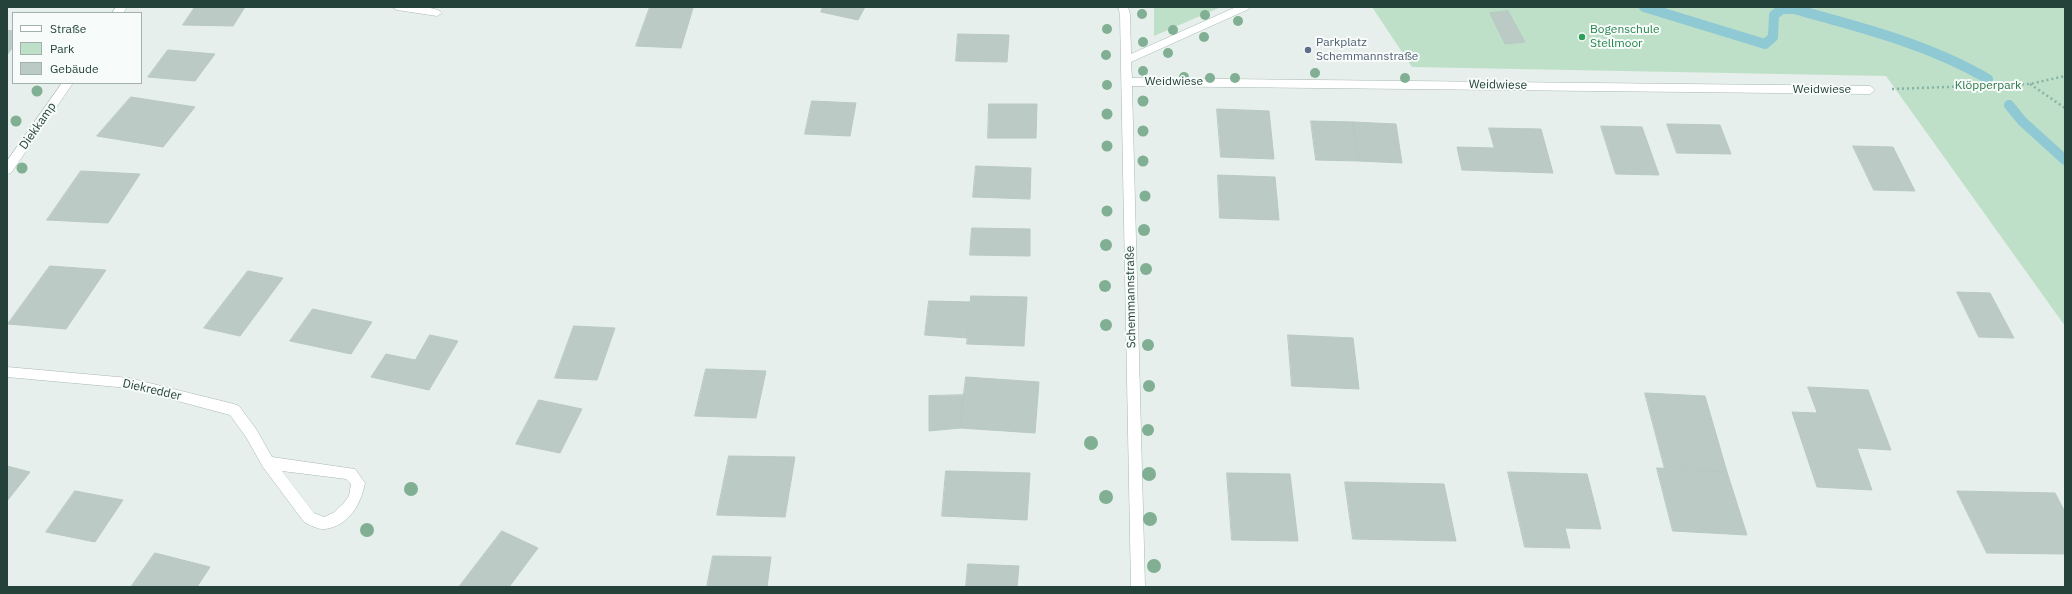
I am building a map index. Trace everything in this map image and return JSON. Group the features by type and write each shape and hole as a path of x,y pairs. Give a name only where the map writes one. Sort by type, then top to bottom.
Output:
{"street":[{"path":"398,7 437,13"},
{"name":"Schemmannstraße","path":"1123,7 1125,14 1138,587"},
{"path":"1126,60 1245,7"},
{"name":"Weidwiese","path":"1126,82 1870,90"},
{"name":"Diekkamp","path":"7,170 67,84"},
{"name":"Diekredder","path":"7,372 129,383 234,410 251,433 268,463 309,518 324,523 338,518 355,498 358,483 350,473 268,463"}],"path":[{"path":"1870,90 2030,84 2065,76"},
{"path":"2030,84 2065,108"}],"green space":[{"path":"1154,7 1221,7 1154,36"},
{"name":"Klöpperpark","path":"1372,7 2065,7 2065,326 1886,76 1412,67"}],"building":[{"path":"195,7 245,7 233,26 183,25"},
{"path":"650,7 693,8 681,48 636,46"},
{"path":"823,7 865,7 858,20 821,12"},
{"path":"1508,11 1525,42 1505,44 1490,13"},
{"path":"7,30 12,31 12,48 7,55"},
{"path":"958,34 1009,35 1007,62 956,61"},
{"path":"168,50 215,54 195,81 148,77"},
{"path":"131,97 195,107 163,147 97,136"},
{"path":"812,101 856,103 850,136 805,134"},
{"path":"989,104 1037,104 1036,138 988,138"},
{"path":"1217,109 1269,111 1274,159 1221,157"},
{"path":"1311,121 1353,122 1359,161 1316,160"},
{"path":"1353,122 1396,124 1402,163 1359,161"},
{"path":"1667,124 1720,125 1731,154 1677,153"},
{"path":"1601,126 1642,127 1659,175 1616,174"},
{"path":"1489,128 1541,129 1553,173 1462,170 1457,147 1494,148"},
{"path":"1853,146 1893,147 1915,191 1874,190"},
{"path":"976,166 1031,168 1030,199 973,197"},
{"path":"81,171 140,174 108,223 47,220"},
{"path":"1218,175 1275,177 1279,220 1220,218"},
{"path":"972,228 1030,229 1030,256 970,255"},
{"path":"50,266 106,270 66,329 8,324"},
{"path":"248,271 283,278 240,336 204,328"},
{"path":"1957,292 1990,293 2014,338 1979,337"},
{"path":"971,296 1027,297 1024,346 967,344"},
{"path":"929,301 971,302 968,338 925,335"},
{"path":"313,309 372,322 351,354 290,341"},
{"path":"574,326 615,328 597,380 555,378"},
{"path":"430,335 458,341 429,390 371,377 386,354 415,360"},
{"path":"1288,335 1353,338 1359,389 1292,386"},
{"path":"706,369 766,371 756,418 695,416"},
{"path":"966,377 1039,382 1035,433 960,428"},
{"path":"1808,387 1868,390 1891,450 1857,448 1872,490 1817,487 1792,412 1817,413"},
{"path":"1645,393 1705,396 1727,472 1665,469"},
{"path":"964,395 960,428 929,431 929,396"},
{"path":"539,400 582,409 560,453 516,444"},
{"path":"729,456 795,457 785,517 717,515"},
{"path":"7,466 30,472 7,501"},
{"path":"1657,468 1727,472 1747,535 1673,531"},
{"path":"946,471 1030,473 1027,520 942,516"},
{"path":"1508,472 1587,474 1601,529 1565,528 1570,548 1525,547"},
{"path":"1227,473 1290,474 1298,541 1232,540"},
{"path":"1345,482 1444,484 1456,541 1353,539"},
{"path":"75,491 123,500 95,542 46,532"},
{"path":"1957,491 2055,493 2065,512 2065,554 1987,553"},
{"path":"502,531 538,548 509,587 459,587"},
{"path":"155,553 210,567 197,587 131,587"},
{"path":"713,556 771,557 767,587 707,587"},
{"path":"968,564 1019,566 1017,587 966,587"}],"waterway":[{"path":"1644,7 1765,44 1773,37 1774,15 1782,9 1794,9 1869,30 1918,46 1988,79"},
{"path":"2009,105 2022,121 2065,160"}],"place":[{"name":"Bogenschule Stellmoor","path":"1582,37"},
{"name":"Parkplatz Schemmannstraße","path":"1308,50"}]}
